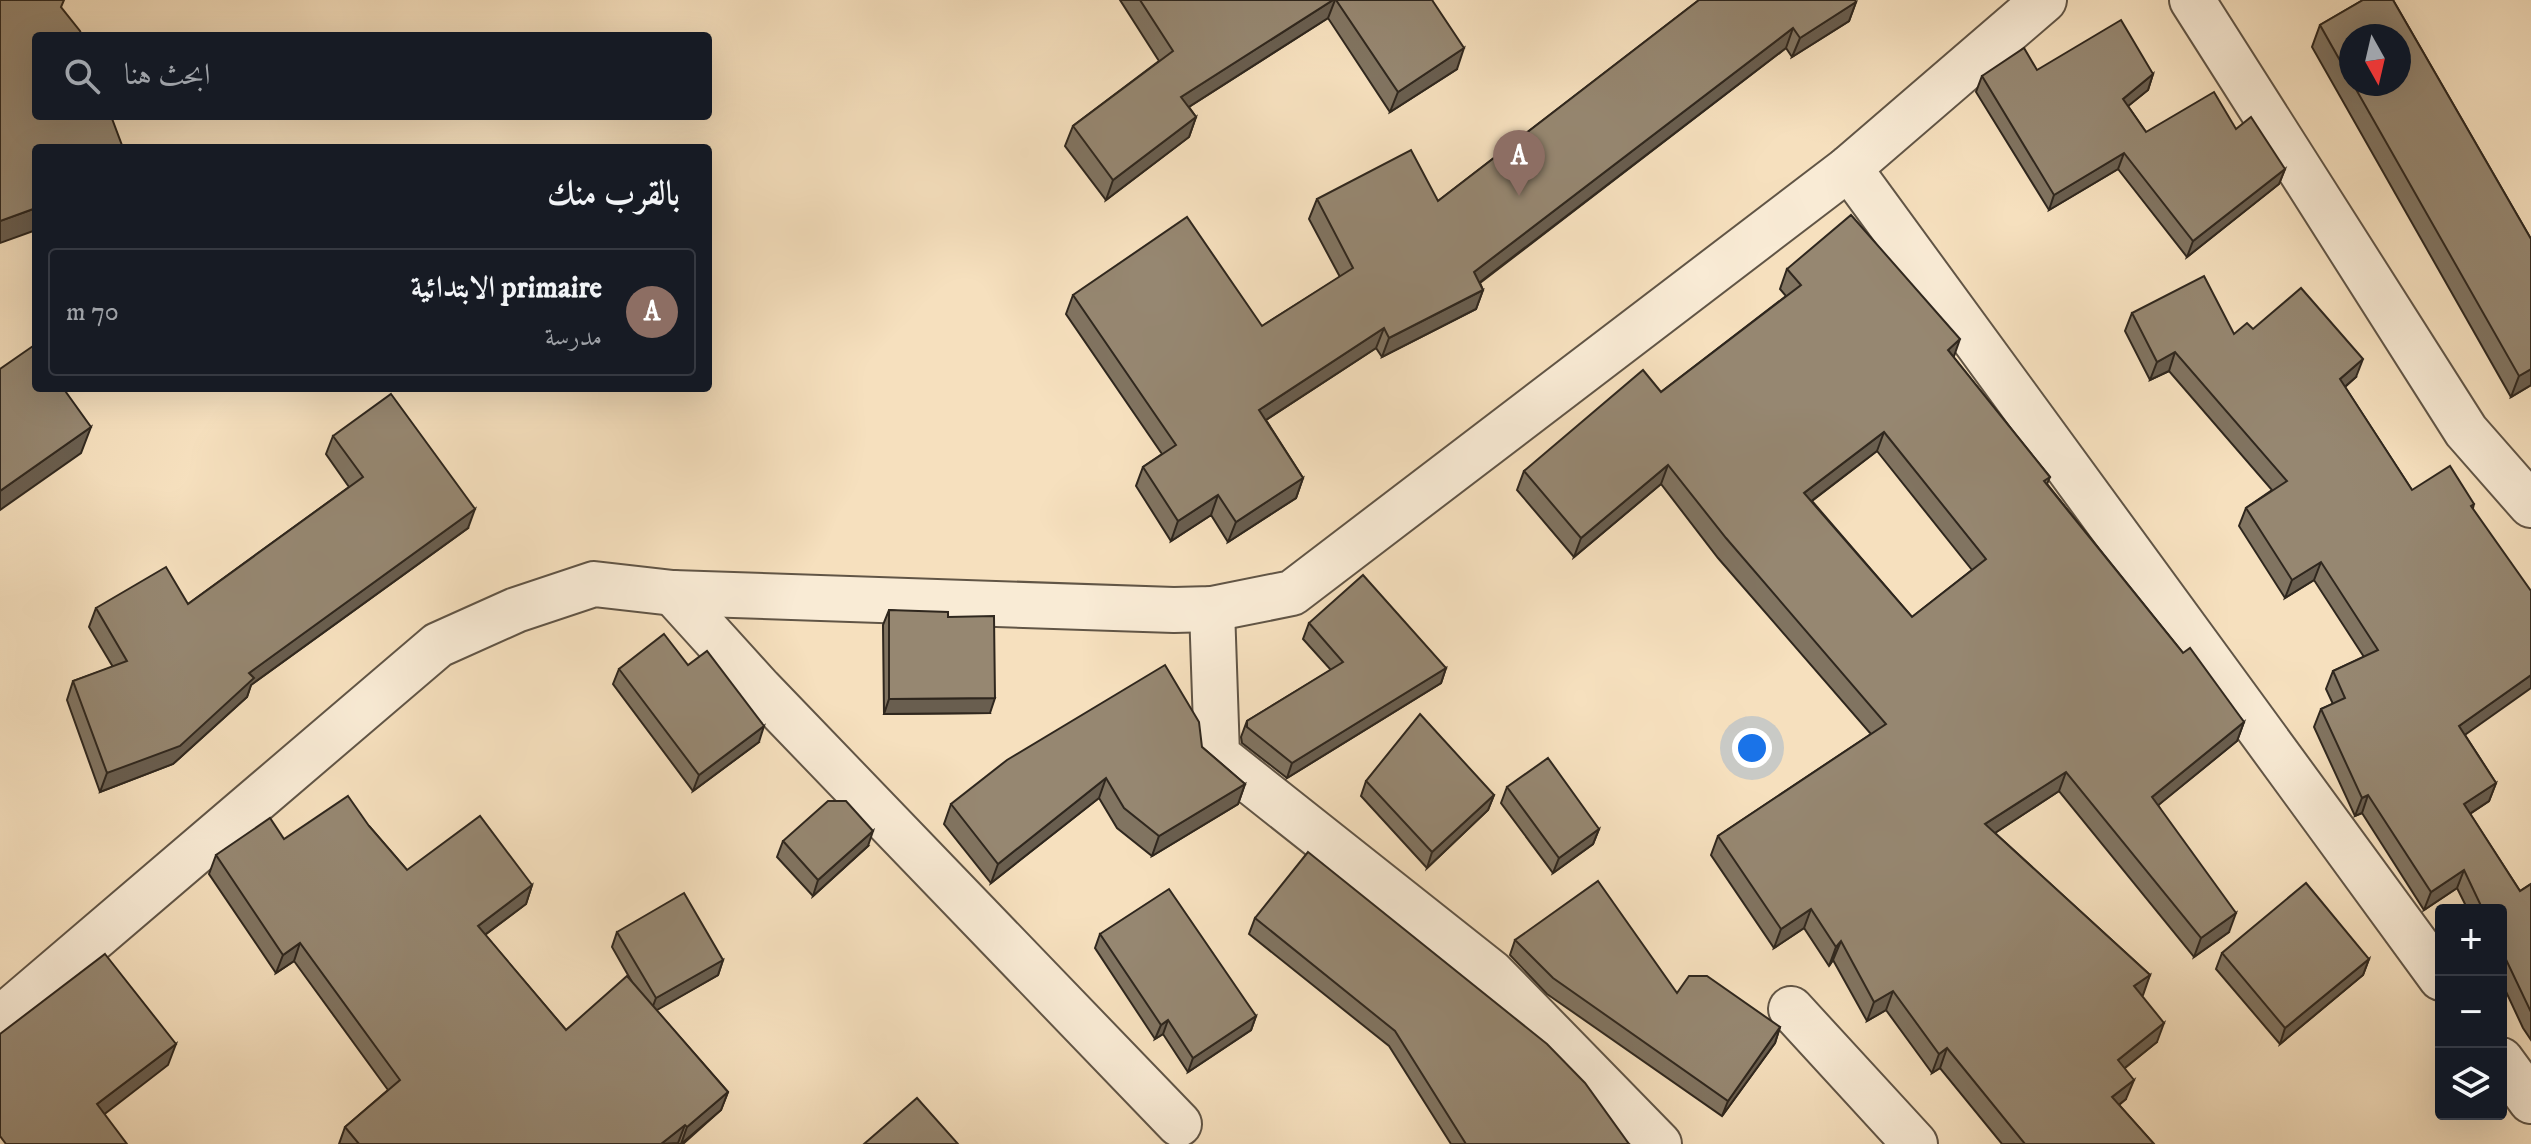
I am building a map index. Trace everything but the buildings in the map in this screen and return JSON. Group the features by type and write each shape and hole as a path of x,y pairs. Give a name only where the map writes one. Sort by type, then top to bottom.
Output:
{"street":[{"path":"0,1019 438,645 516,610 594,584 673,593 1212,609 1292,593 1849,168 2044,0"},
{"path":"2192,0 2466,431 2531,505"},
{"path":"1849,168 2440,976"},
{"path":"673,593 771,701 1179,1124"},
{"path":"1212,609 1217,755 1492,973 1659,1144"},
{"path":"1791,1009 1915,1144"},
{"path":"2507,1068 2531,1101"}],"place":[{"name":"primaire الابتدائية","path":"1519,196"}]}
